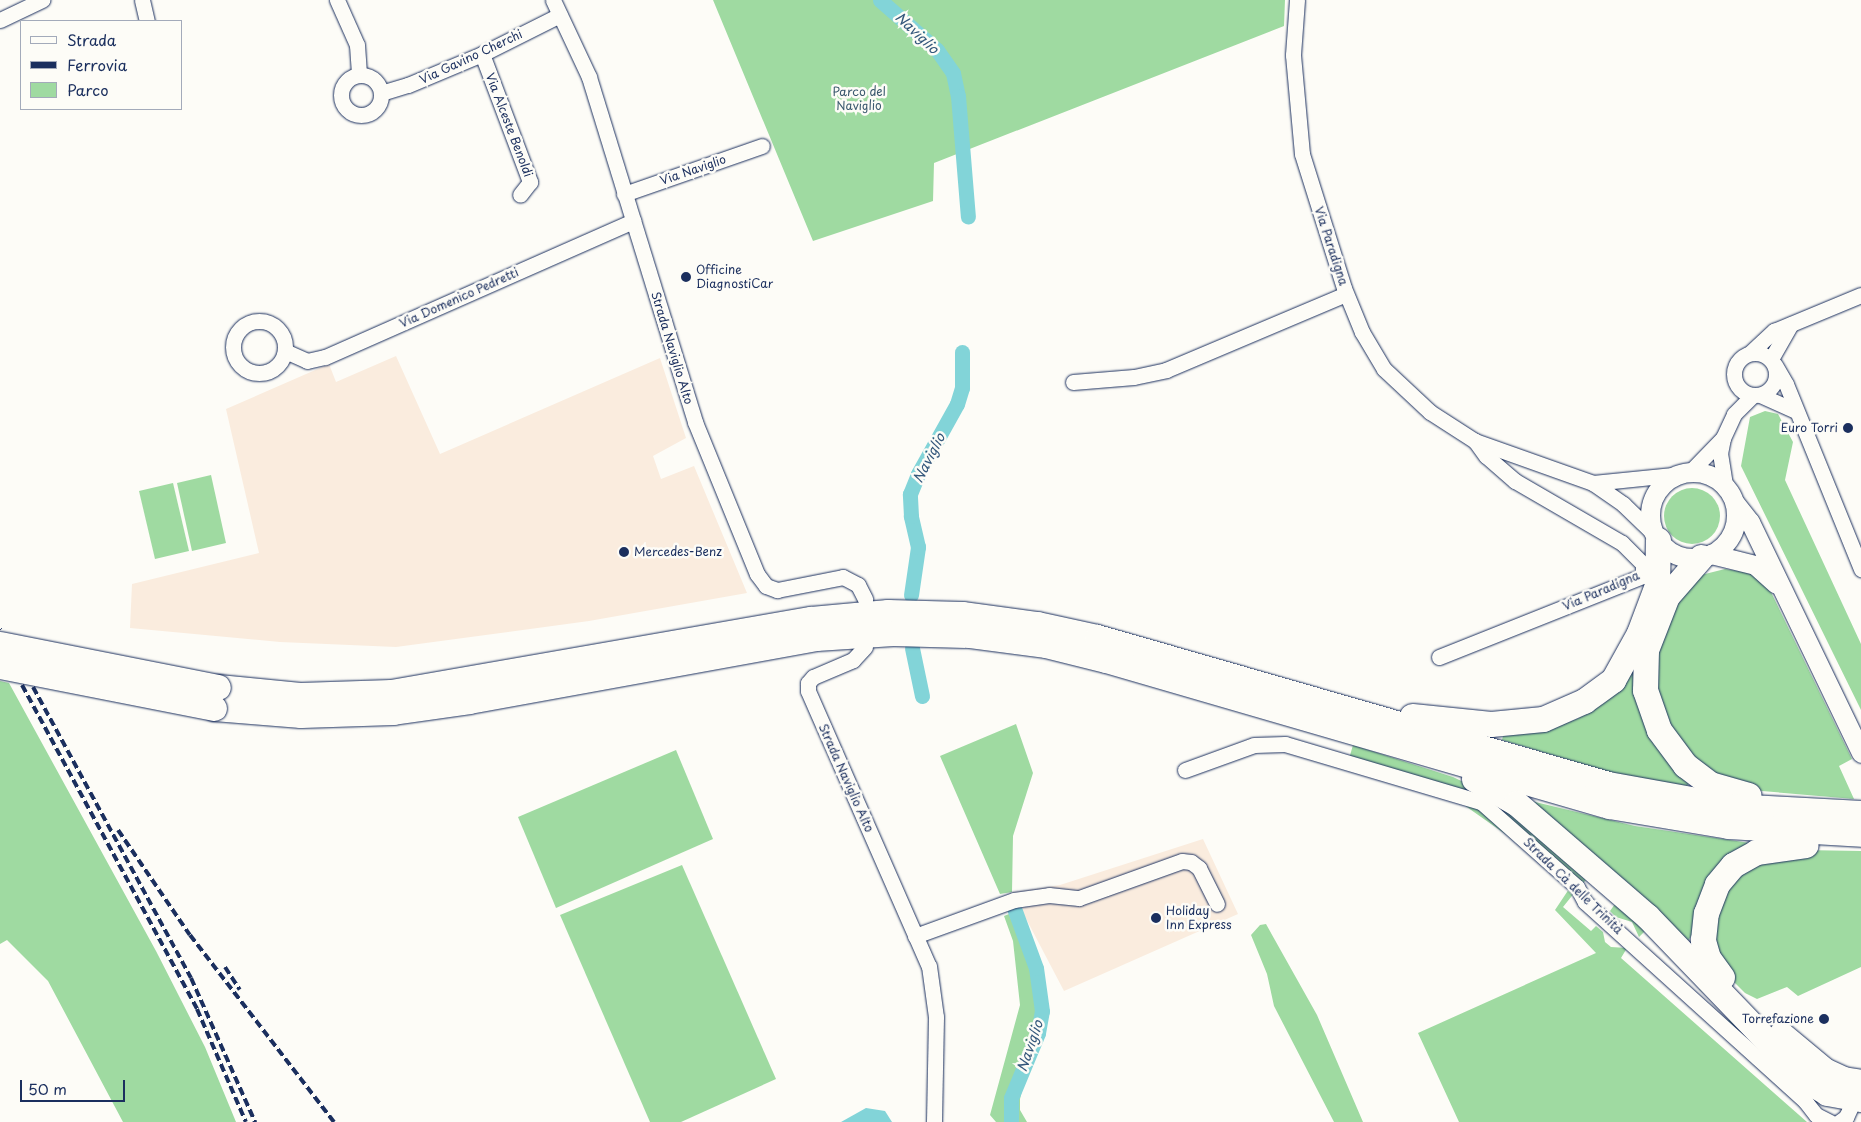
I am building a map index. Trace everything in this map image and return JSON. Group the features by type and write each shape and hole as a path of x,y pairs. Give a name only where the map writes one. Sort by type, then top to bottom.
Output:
{"highway":[{"path":"1258,684 1420,718 1491,724 1543,719 1584,701 1612,680 1627,657 1657,585 1656,537"},
{"path":"1706,556 1669,592 1646,650 1645,690 1661,735 1689,768 1717,787 1740,794 1858,820"},
{"path":"0,666 216,698 407,690 795,621 902,612 962,614 1052,626 1629,789 1730,806 1858,820"},
{"path":"0,644 216,698 301,715 400,711 800,641 862,634 931,633 1001,638 1076,652 1578,798 1638,812 1759,829 1858,820"},
{"path":"1341,729 1380,747 1470,777 1516,803 1647,916 1787,1062 1814,1096 1861,1099"},
{"path":"1861,845 1781,847 1756,852 1740,860 1727,871 1714,891 1703,933 1706,952 1716,970 1779,1032 1830,1074 1861,1082"}],"street":[{"path":"0,20 42,0"},
{"path":"142,0 147,20"},
{"path":"337,0 357,45 359,75"},
{"name":"Strada Naviglio Alto","path":"553,0 589,77 695,422 760,579 766,586 777,590 829,578 843,578 858,585 865,599"},
{"name":"Via Paradigna","path":"1298,0 1293,55 1302,154 1346,294 1362,332 1384,369 1430,412 1475,441 1593,482 1623,504 1669,551 1685,557 1706,556 1755,565 1783,590"},
{"name":"Via Gavino Cherchi","path":"381,93 408,86 482,54 560,15"},
{"name":"Via Alceste Benoldi","path":"482,54 530,182 520,194"},
{"path":"359,75 375,80 381,93 380,102 369,113 358,115 347,110 341,92 351,78 359,75"},
{"name":"Via Naviglio","path":"624,194 762,146"},
{"name":"Via Domenico Pedretti","path":"285,351 307,361 325,357 633,221"},
{"path":"1074,382 1134,377 1166,370 1346,294"},
{"path":"1725,486 1720,453 1723,438 1734,414 1734,377 1738,362 1774,331 1861,295"},
{"path":"1734,414 1756,396 1767,392 1776,380 1773,362 1791,324"},
{"path":"1750,353 1765,355 1773,362 1796,411 1861,569"},
{"path":"1734,377 1740,389 1796,411"},
{"path":"1656,537 1650,520 1658,491 1686,473 1723,438"},
{"name":"Via Paradigna","path":"1439,657 1643,576 1643,564 1622,543 1515,481 1486,456 1475,441"},
{"name":"Via Paradigna","path":"1593,482 1686,473 1715,478 1725,486 1750,522 1861,754"},
{"path":"1706,556 1724,546 1732,533 1736,518 1735,503"},
{"name":"Strada Naviglio Alto","path":"865,647 853,660 813,677 808,682 808,691 929,966 936,1017 934,1122"},
{"name":"Strada Cà delle Trinità","path":"1185,770 1254,745 1279,744 1318,752 1481,802 1577,887 1585,902 1814,1096 1816,1115 1830,1122"},
{"path":"915,936 1014,900 1048,895 1079,898 1182,861 1198,866 1217,904"},
{"path":"1814,1096 1861,1082"},
{"path":"1839,1122 1846,1118 1852,1104 1861,1099"}],"shaded area":[{"path":"396,356 440,454 660,358 686,438 653,456 661,479 694,466 747,593 589,621 396,647 280,642 130,628 132,584 259,553 226,409 329,364 336,382"},
{"path":"1203,839 1238,914 1064,991 1012,892 1060,885"}],"green space":[{"name":"Parco del Naviglio","path":"713,0 1285,0 1284,26 934,163 933,201 813,241"},
{"path":"1765,411 1778,414 1793,442 1785,480 1861,644 1861,710 1741,466 1750,417"},
{"path":"211,475 226,543 192,551 177,483"},
{"path":"173,483 189,551 155,559 139,491"},
{"path":"1692,488 1703,490 1712,496 1718,505 1720,516 1718,527 1712,536 1703,542 1692,544 1681,542 1672,536 1666,527 1664,516 1666,505 1672,496 1681,490"},
{"path":"1725,569 1752,573 1770,590 1852,759 1839,766 1854,799 1762,791 1726,783 1676,744 1650,670 1671,604 1697,576"},
{"path":"1634,667 1690,782 1687,786 1617,774 1502,740 1503,736 1545,731 1579,718"},
{"path":"0,681 9,683 156,951 205,1047 236,1122 123,1122 48,981 7,940 0,944"},
{"path":"1016,724 1033,773 1013,836 1012,892 1000,894 940,756"},
{"path":"1353,745 1453,777 1493,796 1517,812 1651,926 1756,1039 1751,1042 1728,1021 1731,1017 1699,989 1703,984 1645,931 1639,937 1632,922 1616,917 1610,911 1615,904 1587,879 1581,885 1493,805 1471,794 1349,759"},
{"path":"676,750 713,839 556,908 518,817"},
{"path":"1467,799 1575,892 1563,907 1591,931 1596,926 1603,932 1605,942 1611,947 1627,948 1621,958 1807,1122 1459,1122 1418,1033 1596,953 1555,910 1569,889 1508,836 1464,805"},
{"path":"1531,801 1635,826 1750,843 1688,941"},
{"path":"1802,850 1861,851 1861,967 1798,996 1787,987 1757,999 1745,993 1726,974 1708,934 1738,868"},
{"path":"682,865 776,1079 681,1122 650,1122 560,915"},
{"path":"1009,914 1031,969 1038,1009 1030,1042 1008,1093 1006,1122 996,1122 990,1115 1020,1005 1013,941 1004,916"},
{"path":"1266,924 1317,1015 1363,1122 1334,1122 1274,1006 1267,974 1251,935 1260,925"},
{"path":"1028,1065 1020,1099 1020,1110 1027,1122 1015,1122 1015,1098"}],"water":[{"path":"866,1108 885,1111 892,1122 841,1122"}],"waterway":[{"name":"Naviglio","path":"880,0 937,50 953,73 958,96 968,217"},
{"name":"Naviglio","path":"911,595 918,547 911,516 910,494 918,474 957,404 962,388 962,352"},
{"name":"Naviglio","path":"912,648 922,696"},
{"name":"Naviglio","path":"1011,1122 1011,1098 1038,1033 1042,1011 1036,968 1015,911"}],"railway":[{"path":"22,685 197,1009 246,1122"},
{"path":"33,687 191,978 255,1122"},
{"path":"118,830 190,935 334,1122"},
{"path":"225,967 240,990"}],"place":[{"name":"Officine DiagnostiCar","path":"686,277"},
{"name":"Euro Torri","path":"1848,428"},
{"name":"Mercedes-Benz","path":"624,552"},
{"name":"Holiday Inn Express","path":"1156,918"},
{"name":"Torrefazione","path":"1824,1019"}]}
